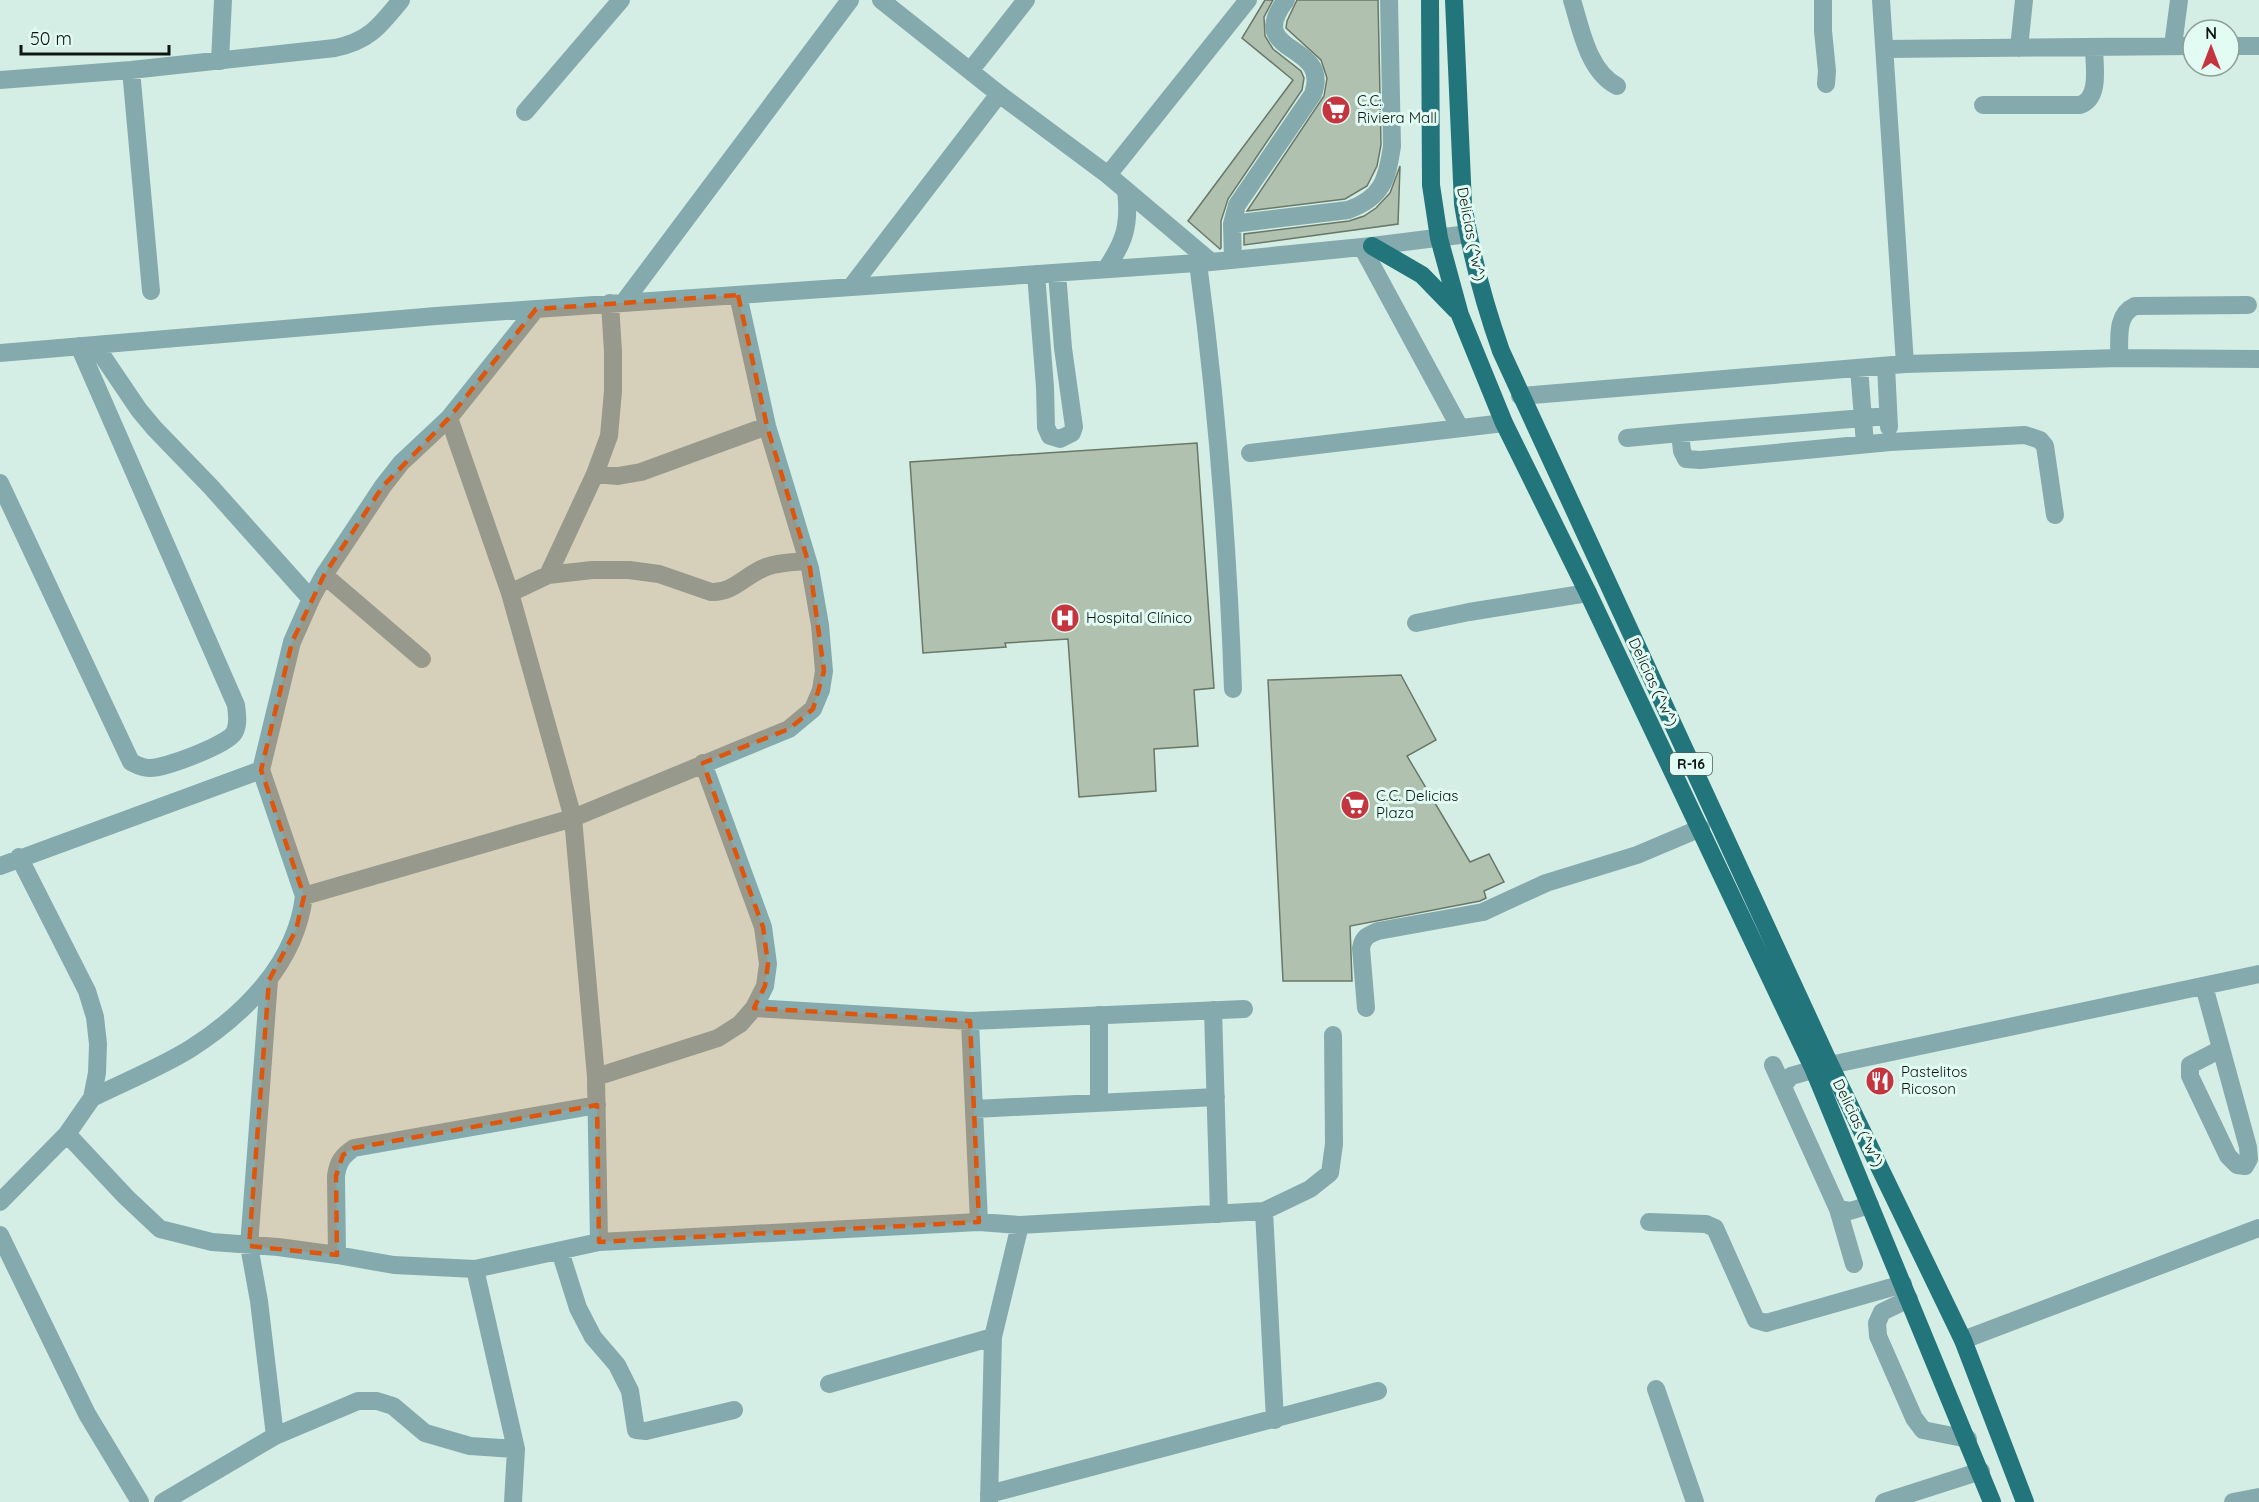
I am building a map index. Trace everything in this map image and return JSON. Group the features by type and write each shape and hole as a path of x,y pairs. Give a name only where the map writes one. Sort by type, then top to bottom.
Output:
{"main road":[{"name":"Delicias (^w^)","path":"1430,0 1430,165 1439,238 1460,315 1504,423 1701,828 1963,1340 2025,1502"},
{"name":"Delicias (^w^)","path":"1454,0 1460,181 1468,234 1487,311 1520,396 1822,1068 1870,1205 1992,1502"},
{"path":"1367,247 1422,275 1460,315"}],"street":[{"path":"220,61 223,0"},
{"path":"0,80 131,70 351,45 373,32 401,0"},
{"path":"525,112 621,0"},
{"path":"548,575 606,449 611,420 617,303 850,0"},
{"path":"881,0 999,94 1108,175 1204,263 1229,567 1233,689"},
{"path":"970,70 1026,0"},
{"path":"1108,175 1248,0"},
{"path":"1233,260 1232,224 1237,205 1313,94 1316,85 1316,75 1309,62 1277,38 1273,30 1273,21 1286,0"},
{"path":"1232,224 1348,210 1362,205 1374,197 1379,190 1389,166 1392,146 1389,0"},
{"path":"1572,0 1598,71 1603,78 1617,86"},
{"path":"1822,0 1827,84"},
{"path":"1881,0 1905,364"},
{"path":"2019,48 2024,0"},
{"path":"2173,46 2179,0"},
{"path":"1885,49 2181,46"},
{"path":"2241,46 2259,46"},
{"path":"1983,105 2080,105 2088,102 2093,90 2094,47"},
{"path":"131,70 151,291"},
{"path":"851,287 999,94"},
{"path":"1106,269 1120,248 1125,233 1128,219 1126,190"},
{"path":"0,353 536,309 1204,263 1367,247 1468,234"},
{"path":"1367,247 1460,428"},
{"path":"1036,274 1046,427 1050,436 1060,439 1072,434 1074,427 1063,348 1057,273"},
{"path":"304,896 573,818 789,729 813,709 821,690 824,671 820,625 808,561 767,426 738,295"},
{"path":"2119,358 2122,316 2127,309 2135,306 2248,305"},
{"path":"92,1098 188,1050 220,1028 245,1006 268,980 285,954 302,911 304,896 261,770 287,659 311,599 324,575 383,486 401,464 449,418 536,309"},
{"path":"0,483 131,762 151,768 217,746 228,740 235,732 238,718 236,705 87,345"},
{"path":"87,345 154,428 211,487 311,599"},
{"path":"1520,396 1905,364 2119,358 2259,359"},
{"path":"1886,366 1890,442"},
{"path":"1859,368 1865,444"},
{"path":"1628,438 1888,416"},
{"path":"449,418 510,593 573,818 596,1077 599,1242"},
{"path":"1250,453 1504,423"},
{"path":"595,474 618,476 641,472 767,426"},
{"path":"1680,434 1683,456 1692,460 1890,442 2025,435 2040,440 2048,454 2055,515"},
{"path":"510,593 548,575 592,570 629,570 659,574 711,592 719,592 734,588 765,567 808,561"},
{"path":"324,575 422,659"},
{"path":"1416,622 1588,592"},
{"path":"596,1077 718,1038 740,1024 754,1008 765,986 768,964 763,927 703,764"},
{"path":"0,866 19,857 261,770"},
{"path":"1366,1008 1361,948 1363,940 1368,935 1378,931 1484,912 1546,883 1597,870 1701,828"},
{"path":"1,1197 67,1134 92,1098 97,1073 98,1044 95,1017 87,991 19,857"},
{"path":"1783,1086 1791,1076 1822,1068 2259,974"},
{"path":"268,980 249,1246 259,1301 275,1436"},
{"path":"2204,986 2248,1147 2249,1159 2245,1166 2237,1165 2228,1156 2190,1076 2190,1065 2221,1049"},
{"path":"754,1008 970,1021 1244,1009"},
{"path":"1213,1010 1219,1214"},
{"path":"1099,1015 1100,1103"},
{"path":"970,1021 979,1222"},
{"path":"67,1134 126,1197 160,1229 212,1242 278,1247 394,1265 475,1269 599,1242 979,1222 1020,1225 1264,1211 1310,1189 1330,1173 1334,1143 1333,1035"},
{"path":"1773,1065 1838,1209 1854,1264"},
{"path":"975,1109 1216,1097"},
{"path":"337,1255 336,1176 338,1164 344,1155 354,1148 597,1105"},
{"path":"1838,1209 1850,1211 1870,1205"},
{"path":"1264,1211 1275,1419"},
{"path":"1649,1222 1706,1224 1715,1228 1756,1320 1766,1323 1906,1292"},
{"path":"1020,1225 993,1337 989,1498 1378,1391"},
{"path":"1963,1340 2259,1228"},
{"path":"0,1235 87,1414 140,1502"},
{"path":"560,1251 578,1308 593,1337 617,1365 630,1391 636,1430 646,1431 734,1410"},
{"path":"475,1269 516,1449 513,1502"},
{"path":"1906,1292 1882,1312 1877,1323 1878,1336 1914,1418 1923,1430 1968,1439"},
{"path":"829,1384 993,1337"},
{"path":"1656,1389 1695,1502"},
{"path":"163,1502 275,1436 358,1401 377,1401 393,1406 425,1433 470,1446 516,1449"},
{"path":"1884,1502 1929,1494 1981,1471"},
{"path":"2233,1502 2259,1497"}],"highlighted area":[{"path":"738,295 767,426 810,568 824,671 813,709 789,729 703,763 763,927 768,964 765,986 754,1008 970,1021 979,1222 599,1242 597,1105 354,1148 343,1155 336,1176 337,1255 249,1246 269,980 296,930 304,896 261,770 292,642 324,575 383,486 449,418 536,309"}],"building":[{"path":"1265,0 1273,0 1264,17 1265,36 1273,49 1301,71 1304,78 1302,90 1228,199 1221,221 1220,249 1188,221 1293,80 1242,38"},
{"path":"1297,0 1378,0 1381,145 1377,166 1367,186 1345,199 1247,211 1324,96 1327,78 1321,60 1286,28"},
{"path":"1400,166 1398,224 1244,245 1244,234 1349,221 1364,216 1376,208 1390,193"},
{"name":"Hospital Clínico","path":"1197,443 1214,688 1194,690 1198,746 1154,749 1156,791 1079,797 1068,639 1005,643 1006,647 923,653 910,462"},
{"name":"C.C. Delicias Plaza","path":"1401,675 1436,740 1407,756 1470,862 1489,854 1504,882 1484,891 1486,898 1480,901 1350,926 1352,981 1283,981 1268,680"}],"place":[{"name":"C.C. Riviera Mall","path":"1336,110"},
{"name":"Hospital Clínico","path":"1065,618"},
{"name":"C.C. Delicias Plaza","path":"1355,805"},
{"name":"Pastelitos Ricoson","path":"1880,1081"}]}
